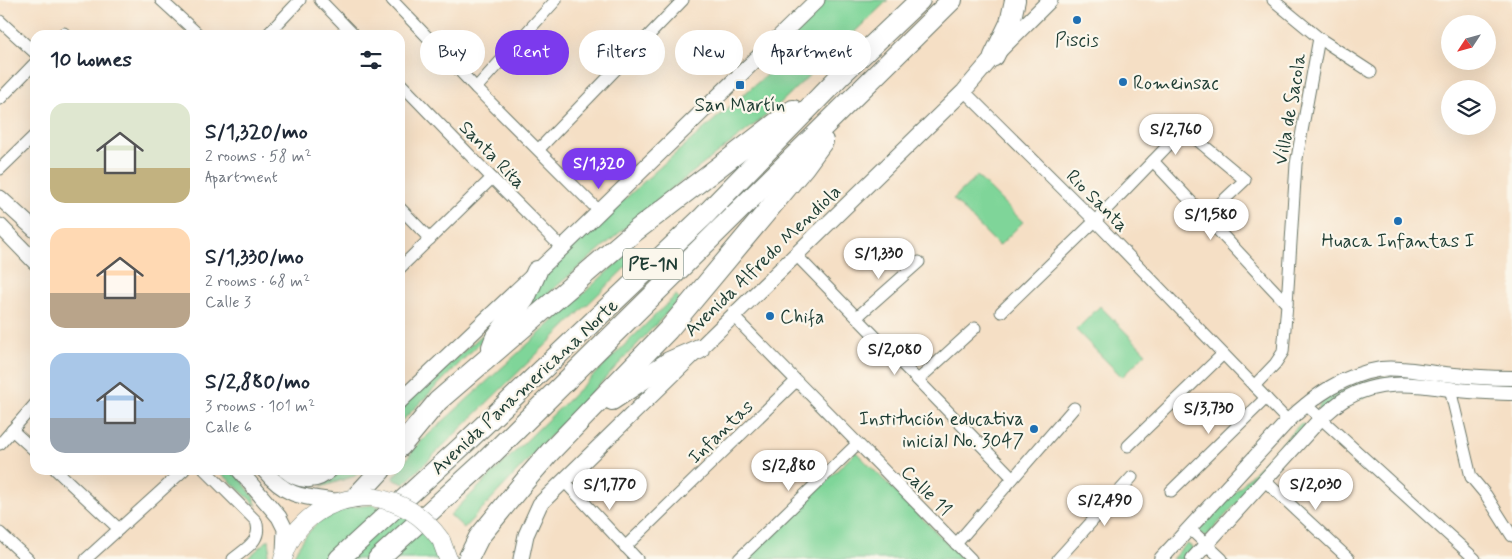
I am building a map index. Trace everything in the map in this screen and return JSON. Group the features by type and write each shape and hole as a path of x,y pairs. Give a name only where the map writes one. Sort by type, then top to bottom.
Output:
{"highway":[{"name":"Avenida Panamericana Norte","path":"871,47 920,0"},
{"name":"Avenida Panamericana Norte","path":"378,559 481,465 952,0"},
{"path":"994,56 1010,23 1015,0"},
{"name":"Avenida Panamericana Norte","path":"339,559 461,447 703,217 841,75"},
{"path":"405,441 438,401 634,232 841,75"},
{"path":"468,559 480,537 524,482 668,330 804,167 858,93"},
{"path":"488,358 495,339 525,298 537,271"},
{"path":"580,422 669,362 699,349"},
{"path":"355,498 376,475"}],"main road":[{"path":"405,396 562,248 817,0"},
{"name":"Avenida Alfredo Mendiola","path":"521,559 526,535 540,504 964,91 994,56 1050,0"},
{"path":"0,198 30,225"},
{"path":"0,226 30,257"},
{"path":"243,475 279,516 284,529 284,556"},
{"path":"268,475 273,481 301,497 389,500 404,506 431,526 440,540 448,559"},
{"path":"291,475 305,480 313,480 324,475"},
{"path":"284,556 291,539 300,526 317,512 355,498"}],"street":[{"path":"161,0 193,30"},
{"path":"272,30 300,0"},
{"path":"320,0 349,30"},
{"path":"392,0 476,88 599,211"},
{"path":"476,88 556,0"},
{"path":"539,150 683,0"},
{"path":"1273,0 1319,38 1371,72"},
{"path":"0,21 30,48"},
{"name":"Villa de Sacola","path":"1254,386 1276,364 1282,352 1288,304 1296,164 1319,38"},
{"path":"0,99 30,68"},
{"name":"Santa Rita","path":"405,88 562,248"},
{"name":"Rio Santa","path":"964,91 1095,221 1288,421"},
{"path":"1001,312 1095,221 1179,134 1187,134 1196,139 1245,180 1206,217"},
{"path":"0,169 30,140"},
{"path":"1153,161 1288,304"},
{"path":"405,263 492,178"},
{"path":"405,213 430,239"},
{"path":"796,255 1013,478"},
{"path":"857,317 919,262"},
{"name":"Calle 11","path":"733,316 971,559"},
{"path":"918,380 975,328"},
{"path":"1128,446 1223,354"},
{"path":"1161,559 1305,404 1338,382 1382,369 1402,368 1479,378 1512,378"},
{"name":"Infantas","path":"625,547 796,381"},
{"path":"1193,559 1321,418 1345,399 1373,387 1398,384 1425,384 1450,389 1512,393"},
{"path":"1450,389 1471,477 1486,495 1512,536"},
{"path":"1171,491 1266,398"},
{"path":"1305,404 1475,559"},
{"path":"956,544 1074,408"},
{"path":"0,444 30,410"},
{"path":"12,430 30,446"},
{"path":"739,559 857,444"},
{"path":"61,475 119,529"},
{"path":"86,559 178,475"},
{"path":"210,475 256,521 259,529 257,539 233,559"},
{"path":"1058,559 1132,477"},
{"path":"564,481 637,559"},
{"path":"1264,481 1349,559"},
{"path":"1190,529 1222,559"},
{"path":"0,533 28,559"}],"green space":[{"path":"823,0 888,0 857,30 797,30 803,19"},
{"path":"766,75 810,75 772,111 666,193 523,315 545,272 660,167"},
{"path":"977,176 1023,222 999,246 953,199"},
{"path":"630,251 635,258 404,484 393,479 396,475 405,475 405,462 416,446"},
{"path":"676,295 680,299 464,528 450,515"},
{"path":"1100,306 1146,353 1122,377 1076,330"},
{"path":"505,315 481,342 405,418 405,404"},
{"path":"1385,376 1512,385 1512,390 1413,380 1323,412 1318,409 1320,403 1344,389"},
{"path":"1301,423 1306,427 1206,537 1199,533 1199,530"},
{"path":"856,452 963,559 746,559"},
{"path":"223,475 238,475 253,496 257,506"},
{"path":"335,475 356,475 355,476 321,487"},
{"path":"373,505 396,512 422,529 434,547 439,559 292,559 308,533 322,519 349,507"},
{"path":"269,539 270,548 266,559 247,559"},
{"path":"1188,544 1193,548 1185,559 1172,559 1185,545"}],"place":[{"name":"Piscis","path":"1077,20"},
{"name":"Romeinsac","path":"1123,82"},
{"name":"San Martín","path":"740,85"},
{"name":"Huaca Infantas I","path":"1398,221"},
{"name":"Chifa","path":"770,316"},
{"name":"Institución educativa inicial No. 3047","path":"1034,429"}]}
